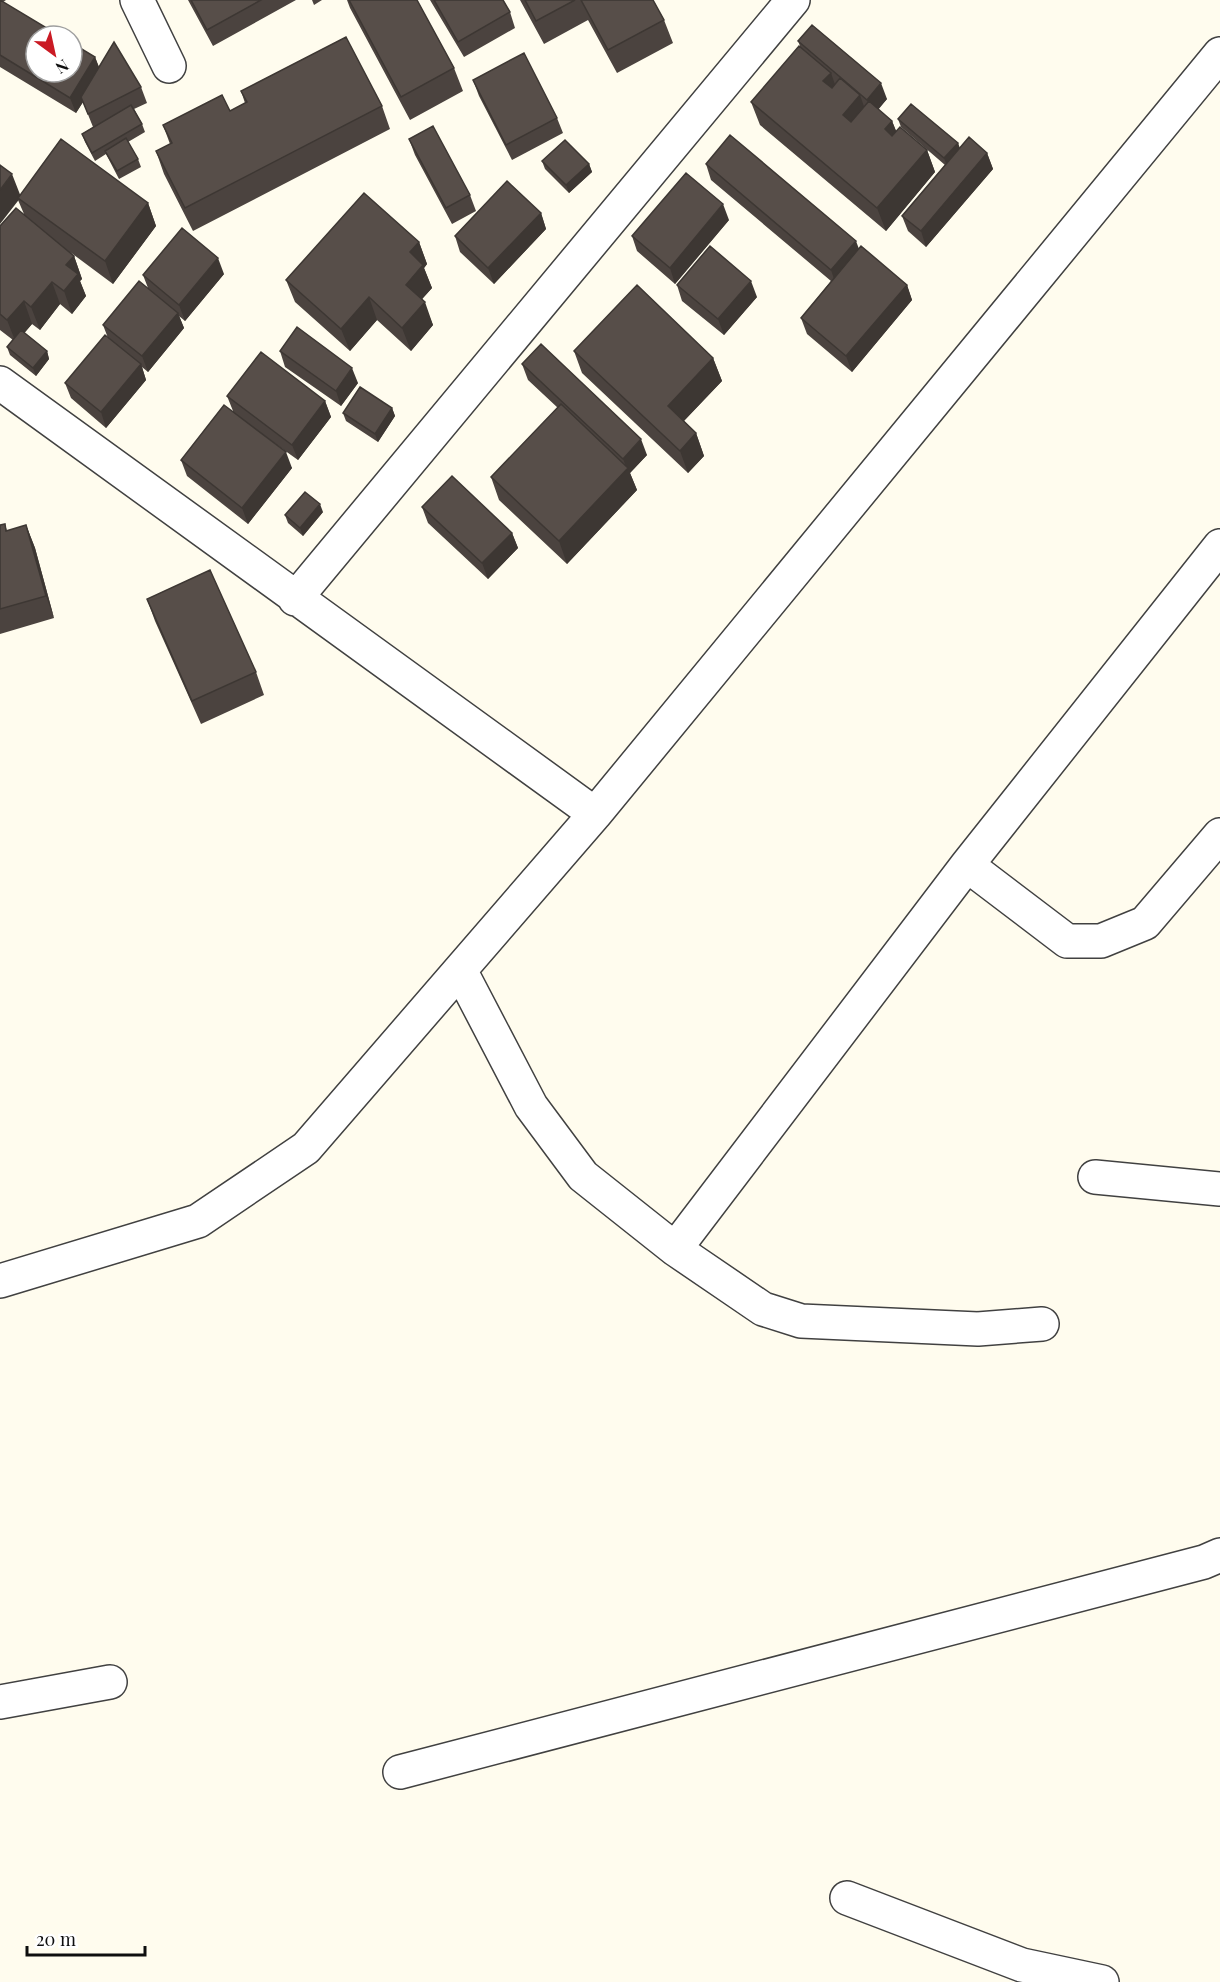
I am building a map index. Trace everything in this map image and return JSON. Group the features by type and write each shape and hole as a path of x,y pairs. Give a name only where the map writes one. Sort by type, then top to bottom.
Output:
{"street":[{"path":"137,0 169,66"},
{"path":"295,599 793,0"},
{"path":"0,1281 198,1221 306,1148 595,814 1220,54"},
{"path":"0,383 295,599 595,814"},
{"path":"675,1249 966,865 1220,546"},
{"path":"966,865 1067,941 1101,941 1145,923 1220,835"},
{"path":"460,970 531,1106 583,1176 675,1249 763,1309 801,1322 978,1329 1042,1324"},
{"path":"1095,1177 1220,1189"},
{"path":"400,1772 1192,1565 1220,1555"},
{"path":"0,1702 110,1682"},
{"path":"848,1898 1018,1974 1102,1982"}],"building":[{"path":"0,0 40,24 24,24 24,70 0,55"},
{"path":"191,0 261,0 207,30"},
{"path":"349,0 417,0 454,68 401,97"},
{"path":"434,0 503,0 510,12 458,42"},
{"path":"525,0 575,0 536,21"},
{"path":"581,0 653,0 664,20 608,50"},
{"path":"812,25 881,83 867,100 798,41"},
{"path":"346,37 382,106 185,208 156,151 172,143 163,125 222,95 230,111 247,102 241,91"},
{"path":"114,42 141,87 88,114 81,97"},
{"path":"799,46 831,73 823,81 832,88 840,78 860,95 843,115 851,122 869,101 892,121 885,129 892,136 900,127 927,150 877,208 751,102"},
{"path":"84,50 95,57 84,75"},
{"path":"524,53 557,118 506,145 473,80"},
{"path":"47,84 79,84 70,98"},
{"path":"911,104 958,143 944,158 898,119"},
{"path":"131,105 142,124 92,153 82,134"},
{"path":"433,126 470,195 446,208 409,139"},
{"path":"730,135 856,241 831,270 706,164"},
{"path":"969,137 987,153 921,231 902,216"},
{"path":"126,138 138,159 117,171 105,151"},
{"path":"61,139 148,203 105,261 18,198"},
{"path":"565,140 589,164 566,185 542,161"},
{"path":"0,165 12,174 0,190"},
{"path":"686,173 723,204 670,268 632,236"},
{"path":"507,181 541,213 488,268 455,236"},
{"path":"364,193 419,242 410,252 423,265 406,285 425,302 402,328 369,297 341,329 286,280"},
{"path":"16,208 74,256 66,265 78,274 64,291 52,282 31,307 24,301 7,320 0,314 0,226"},
{"path":"182,228 218,258 179,305 143,275"},
{"path":"710,246 751,281 718,319 677,285"},
{"path":"861,246 907,285 846,356 801,318"},
{"path":"139,281 178,313 142,356 103,325"},
{"path":"637,285 713,358 668,406 696,433 680,451 574,351"},
{"path":"297,327 352,368 336,391 280,351"},
{"path":"21,330 47,351 33,368 7,347"},
{"path":"105,335 141,364 101,412 65,383"},
{"path":"541,344 641,439 623,459 522,364"},
{"path":"261,352 325,401 292,445 227,396"},
{"path":"360,387 392,408 375,434 343,413"},
{"path":"561,404 628,468 559,541 491,477"},
{"path":"224,405 286,452 242,508 181,460"},
{"path":"452,476 512,533 482,563 422,507"},
{"path":"305,492 320,504 300,528 285,515"},
{"path":"5,524 6,531 26,525 46,596 0,609 0,525"},
{"path":"210,570 256,672 192,701 147,599"}]}
